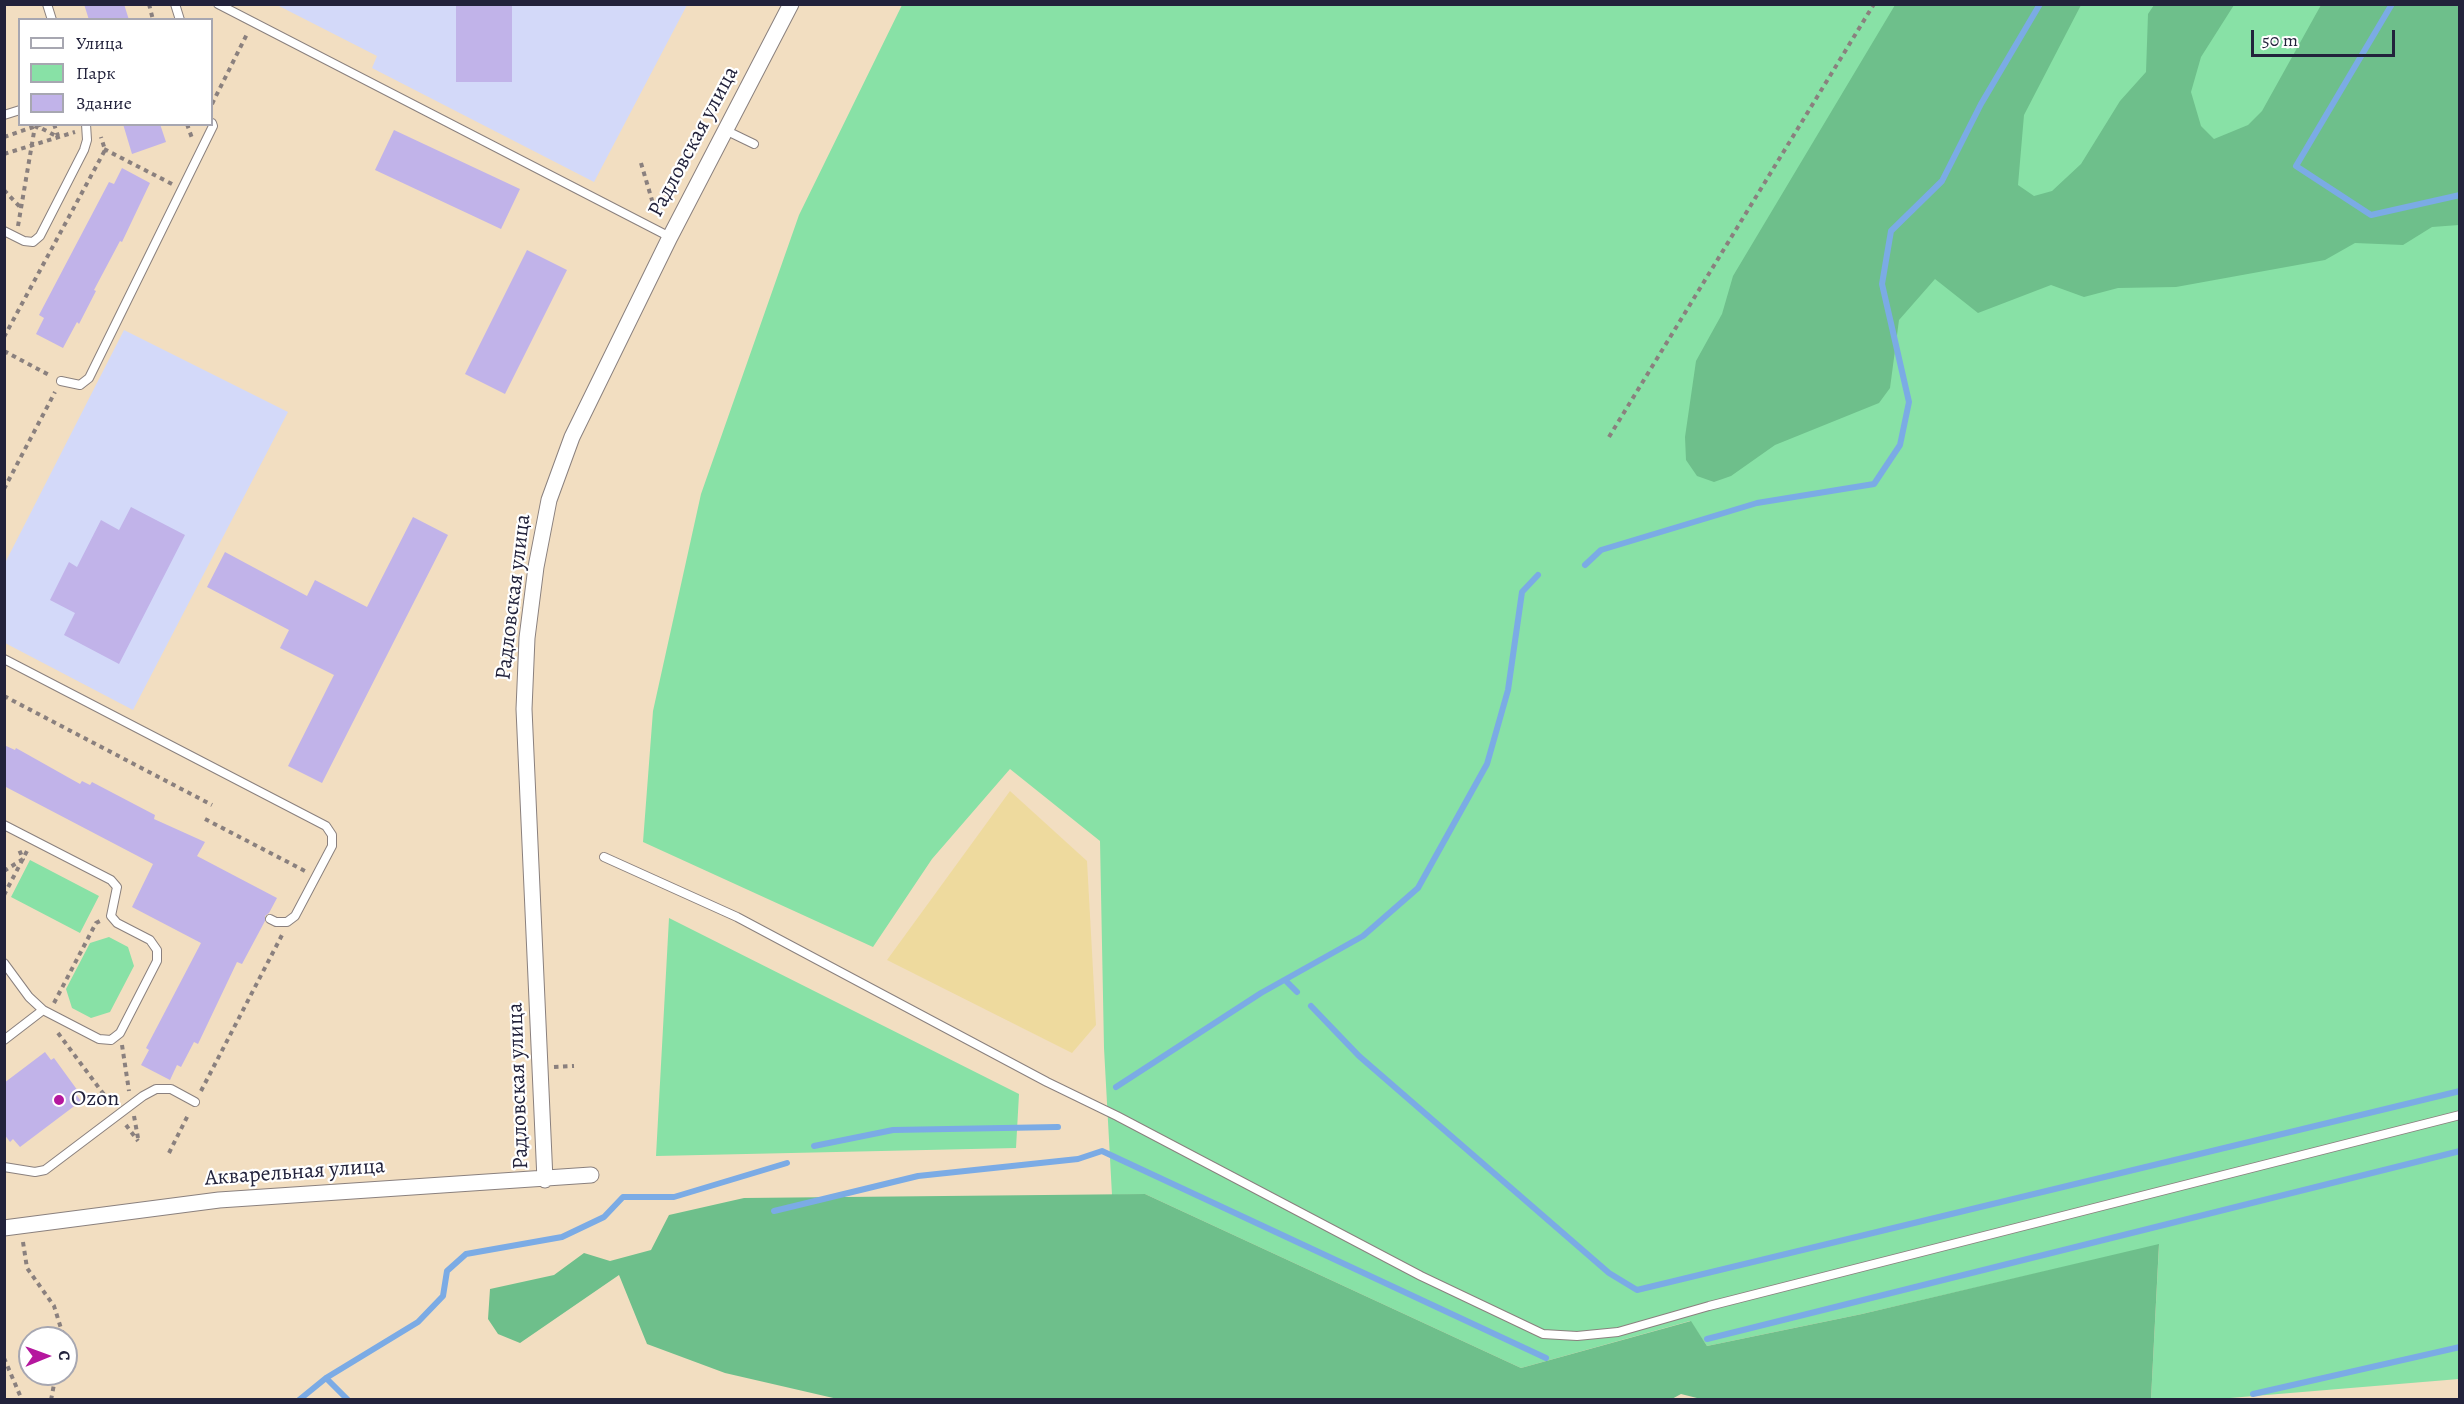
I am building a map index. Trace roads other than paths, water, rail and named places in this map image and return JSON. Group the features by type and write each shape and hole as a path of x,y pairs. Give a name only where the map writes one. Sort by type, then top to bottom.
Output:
{"street":[{"name":"Радловская улица","path":"545,1180 524,709 527,638 536,567 549,500 573,437 670,237 791,4"},
{"name":"Акварельная улица","path":"4,1228 219,1200 545,1180 591,1175"}],"lane":[{"path":"218,4 670,237"},
{"path":"4,231 24,241 33,242 40,236 87,140 86,126"},
{"path":"61,381 80,385 89,378 213,126"},
{"path":"725,130 754,144"},
{"path":"4,659 326,826 332,835 332,846 295,916 286,922 276,922 270,919"},
{"path":"4,825 111,880 117,887 111,916 117,923 150,940 157,950 157,961 120,1033 111,1040 99,1039 46,1012 29,997 4,963"},
{"path":"604,856 737,917 1036,1077 1117,1116 1421,1276 1543,1334 1578,1336 1618,1332 1732,1300 2460,1115"},
{"path":"4,1040 46,1012"},
{"path":"4,1167 35,1172 45,1170 118,1114 156,1089 171,1089 195,1102"}],"waterway":[{"path":"1585,565 1601,550 1757,503 1874,484 1900,445 1909,402 1882,284 1891,231 1942,181 1981,104 2040,4"},
{"path":"2392,4 2296,166 2371,215 2460,195"},
{"path":"1116,1087 1261,993 1363,936 1418,888 1487,764 1508,690 1522,592 1538,575"},
{"path":"1285,980 1297,992"},
{"path":"1311,1006 1359,1056 1609,1273 1637,1290 2460,1091"},
{"path":"814,1146 893,1130 1058,1127"},
{"path":"774,1211 918,1176 1078,1159 1102,1151 1546,1358"},
{"path":"1707,1339 2460,1151"},
{"path":"299,1400 326,1378 418,1322 443,1296 447,1271 466,1254 562,1237 604,1217 623,1197 674,1197 787,1163"},
{"path":"2253,1394 2460,1347"},
{"path":"326,1378 348,1400"}],"place":[{"name":"Ozon","path":"59,1100"}]}
